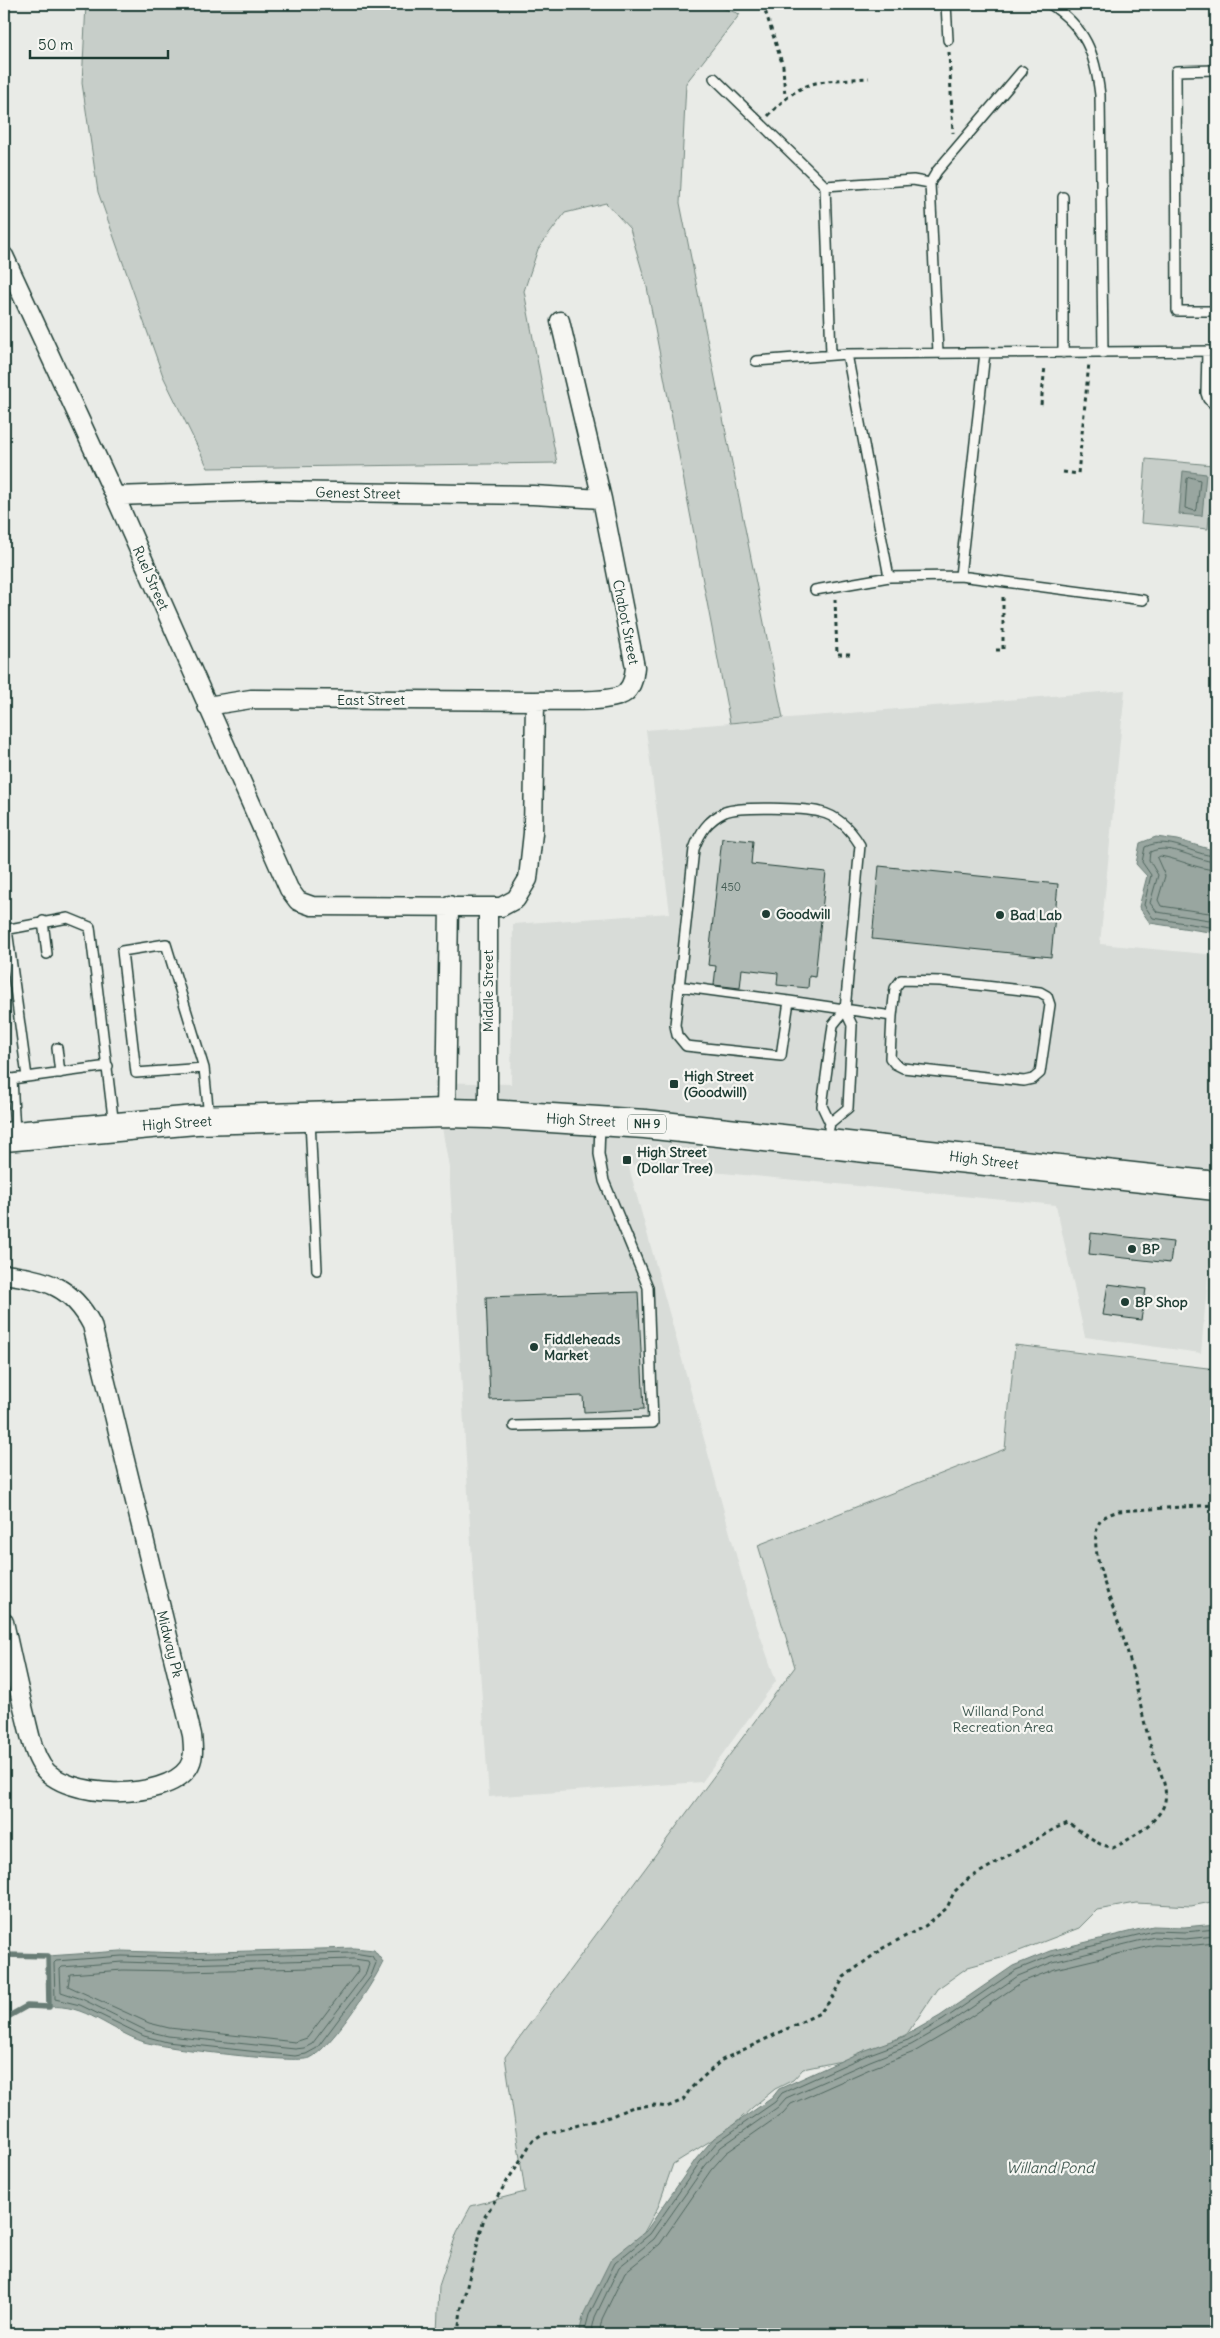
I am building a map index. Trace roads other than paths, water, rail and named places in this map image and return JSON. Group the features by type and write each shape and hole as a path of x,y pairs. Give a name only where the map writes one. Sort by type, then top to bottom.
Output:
{"main road":[{"name":"High Street","path":"10,1137 210,1120 446,1113 488,1114 829,1133 1216,1186"}],"street":[{"name":"Ruel Street","path":"4,256 115,496 289,889 298,901 312,906 449,905"},
{"name":"Chabot Street","path":"535,701 613,699 625,693 633,681 635,667 602,498 560,321"},
{"name":"Genest Street","path":"115,496 270,491 602,498"},
{"name":"East Street","path":"208,706 251,699 535,701"},
{"path":"446,1113 449,905 501,907 516,899 528,880 533,833 535,701"},
{"name":"Middle Street","path":"488,907 488,1114"},
{"name":"Midway Pk","path":"4,1274 51,1284 68,1292 82,1306 92,1325 192,1735 194,1755 189,1767 179,1778 165,1786 146,1790 90,1790 68,1786 54,1779 42,1766 33,1746 4,1622"}],"lane":[{"path":"946,4 948,40"},
{"path":"1050,4 1084,36 1092,52 1097,73 1100,95 1103,352"},
{"path":"1216,70 1176,71 1176,80 1177,311 1216,311"},
{"path":"938,353 930,183 954,151 1022,71"},
{"path":"714,78 825,186 832,354"},
{"path":"825,186 913,180 930,183"},
{"path":"1063,197 1064,353"},
{"path":"1206,351 1206,393 1208,399 1216,406"},
{"path":"756,361 832,354 1216,351"},
{"path":"960,576 985,353"},
{"path":"847,354 889,577"},
{"path":"815,590 889,577 960,576 1143,600"},
{"path":"789,1001 781,1056 686,1046 676,1035 674,1025 694,849 700,832 713,819 726,812 745,808 820,812 836,819 852,830 860,845 845,1010 852,1025 848,1108 829,1133"},
{"path":"27,1077 5,930 43,921 68,918 90,927 114,1128"},
{"path":"43,921 47,954"},
{"path":"204,1068 136,1073 122,951 166,944 204,1068 210,1120"},
{"path":"901,980 930,980 1040,992 1047,996 1050,1005 1040,1074 1033,1080 1024,1081 903,1068 895,1064 890,1058 892,1016 895,988 901,980"},
{"path":"678,986 892,1016"},
{"path":"829,1133 822,1106 833,1025 845,1010"},
{"path":"57,1048 60,1073"},
{"path":"10,1137 8,1078 108,1066"},
{"path":"310,1117 317,1270"},
{"path":"514,1426 653,1423 648,1287 604,1180 599,1154 600,1120"}],"water":[{"path":"1183,471 1206,474 1202,516 1179,514"},
{"path":"1156,837 1178,840 1216,851 1216,933 1150,923 1139,907 1147,876 1136,864 1140,843"},
{"name":"Willand Pond","path":"1216,1924 1216,2334 579,2334 584,2313 611,2259 646,2231 696,2159 714,2138 772,2098 779,2089 865,2050 905,2036 940,2016 1013,1966 1050,1951 1153,1926 1184,1927"},
{"path":"354,1948 374,1950 383,1962 361,2000 339,2029 310,2058 281,2059 256,2057 156,2045 132,2037 86,2013 62,2007 49,2007 48,1956 121,1951 182,1953"}],"waterway":[{"path":"4,1955 48,1956 49,2007 27,2006 4,2019"}],"place":[{"name":"Goodwill","path":"766,914"},
{"name":"Bad Lab","path":"1000,915"},
{"name":"High Street (Goodwill)","path":"674,1084"},
{"name":"High Street (Dollar Tree)","path":"627,1160"},
{"name":"BP","path":"1132,1249"},
{"name":"BP Shop","path":"1125,1302"},
{"name":"Fiddleheads Market","path":"534,1347"}],"park label":[{"name":"Willand Pond Recreation Area","path":"1003,1719"}]}
